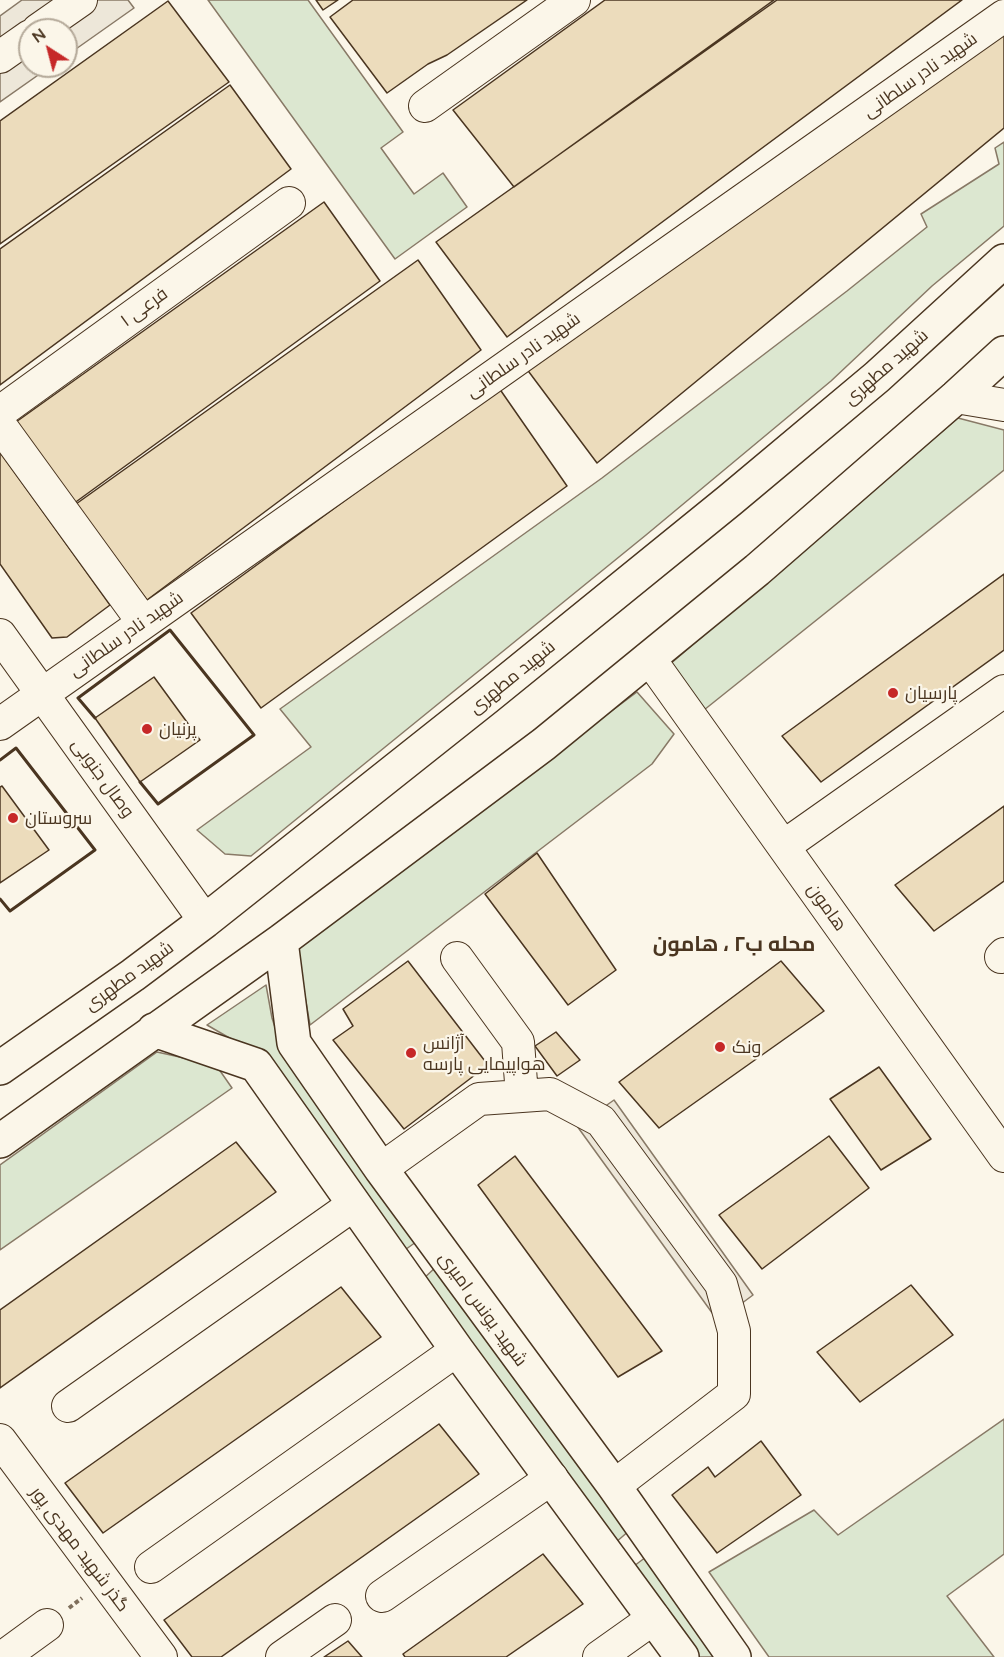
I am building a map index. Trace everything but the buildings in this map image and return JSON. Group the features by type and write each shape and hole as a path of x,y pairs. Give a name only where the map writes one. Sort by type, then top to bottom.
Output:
{"main road":[{"name":"شهید مطهری","path":"0,1068 133,975 205,921 486,698 877,377 1004,261"},
{"path":"0,1141 281,940 544,744 757,570 1004,353"},
{"name":"شهید یونس امیری","path":"281,940 294,1043 381,1169 652,1538 734,1657"},
{"path":"154,1030 256,1065 402,1274 682,1657"},
{"path":"402,1274 440,1250"},
{"path":"614,1562 652,1538"}],"street":[{"path":"55,18 81,0"},
{"path":"425,106 574,0"},
{"name":"شهید نادر سلطانی","path":"0,724 1004,16"},
{"path":"0,57 18,44"},
{"name":"فرعی ۱","path":"0,412 289,203"},
{"path":"956,397 1004,405"},
{"path":"0,425 143,622"},
{"name":"وصال جنوبی","path":"0,635 205,921"},
{"name":"هامون","path":"649,658 1004,1156"},
{"path":"784,846 1004,692"},
{"path":"457,958 518,1042 522,1095"},
{"path":"381,1169 479,1099 550,1094 601,1120 721,1284 734,1331 734,1394 614,1486"},
{"path":"68,1406 353,1205"},
{"path":"151,1567 457,1350"},
{"name":"گذر شهید مهدی پور","path":"0,1440 161,1657"},
{"path":"382,1596 552,1478"},
{"path":"599,1657 654,1618"},
{"path":"282,1657 335,1620"},
{"path":"3,1657 47,1625"}],"path":[{"path":"47,1625 105,1582"}],"green space":[{"path":"208,0 308,0 403,132 381,148 414,194 443,173 467,207 395,259"},
{"path":"1004,142 1004,226 932,286 831,381 646,535 251,856 225,854 197,830 311,747 280,709 602,478 847,291 927,227 921,214 999,164 995,148"},
{"path":"958,418 1004,430 1004,470 704,710 669,665"},
{"path":"637,692 674,734 652,764 310,1025 296,946"},
{"path":"266,985 272,1018 283,1052 416,1242 402,1252 252,1051 207,1025"},
{"path":"157,1052 216,1065 232,1088 0,1250 0,1165"},
{"path":"437,1266 630,1530 615,1543 422,1280"},
{"path":"1004,1419 1004,1554 947,1596 994,1657 769,1657 709,1572 814,1510 838,1535"},
{"path":"650,1554 721,1657 695,1657 630,1569"}],"shaded area":[{"path":"22,0 128,0 134,8 78,48 78,18 18,18 18,78 34,78 0,102 0,16"},
{"path":"614,1100 753,1295 718,1321 577,1126"}],"wall":[{"path":"95,718 78,698 170,630 254,735 158,804 140,782"},
{"path":"0,760 16,748 95,850 10,911 0,899"}],"place":[{"name":"پارسیان","path":"893,693"},
{"name":"پرنیان","path":"147,729"},
{"name":"سروستان","path":"13,818"},
{"name":"ونک","path":"720,1047"},
{"name":"آژانس هواپیمایی پارسه","path":"411,1053"}],"district":[{"name":"محله ب۲ ، هامون","path":"734,944"}]}
